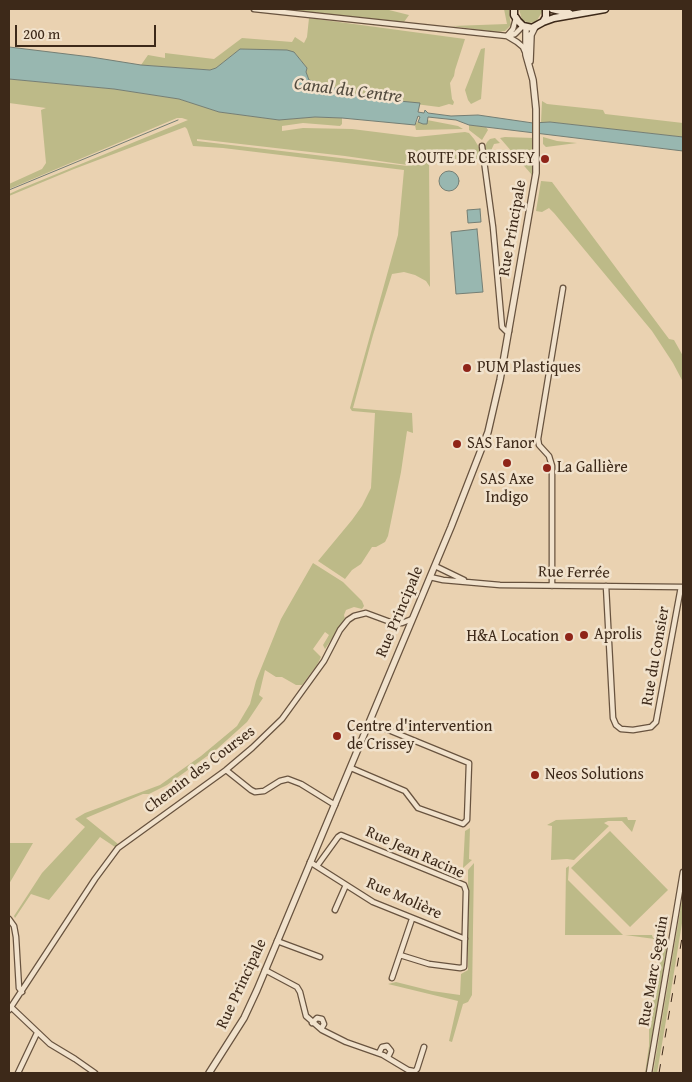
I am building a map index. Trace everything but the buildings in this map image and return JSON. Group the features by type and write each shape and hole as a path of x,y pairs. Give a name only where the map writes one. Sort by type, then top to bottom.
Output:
{"main road":[{"path":"514,9 516,18 524,26 534,27 549,19 606,9"},
{"path":"543,22 546,17 546,9"},
{"path":"552,9 573,14"}],"street":[{"path":"254,9 506,36 515,34 524,26"},
{"path":"506,36 513,29 516,18"},
{"path":"524,26 526,54"},
{"path":"530,66 531,35 534,27"},
{"path":"506,36 522,47 530,66"},
{"name":"Rue Principale","path":"209,1073 244,1018 265,970 435,566 488,432 509,331 536,176 535,95 530,66"},
{"path":"482,146 493,226 502,327 509,331"},
{"path":"552,586 552,466 549,456 539,445 538,439 564,288"},
{"name":"Rue Ferrée","path":"435,566 465,581"},
{"name":"Rue Ferrée","path":"430,577 488,584 682,587"},
{"name":"Rue du Consier","path":"606,586 613,718 616,725 621,729 633,730 652,727 656,722 682,587"},
{"name":"Chemin des Courses","path":"10,1009 95,879 118,848 226,770 282,720 324,661 340,630 348,620 358,614 369,613 393,623 402,623 412,619"},
{"path":"351,768 405,791 418,808 463,824 467,820 470,765 467,761 369,722"},
{"path":"226,770 255,792 264,791 280,781 288,779 301,784 335,804"},
{"name":"Rue Jean Racine","path":"317,866 341,835 462,883 466,887 464,967 458,968 429,964 400,955"},
{"name":"Rue Molière","path":"310,862 373,902 465,938"},
{"name":"Rue Marc Seguin","path":"649,1073 683,872"},
{"path":"335,910 346,885"},
{"path":"392,978 412,918"},
{"path":"9,919 14,926 18,952 19,988 22,992"},
{"path":"277,941 320,957"},
{"path":"265,970 297,987 300,992 304,1014 312,1023 346,1042 388,1057 413,1072 417,1069 424,1048"},
{"path":"10,1009 50,1044 95,1073"},
{"path":"312,1023 317,1018 322,1019 324,1024 321,1029"},
{"path":"18,1073 37,1033"},
{"path":"378,1053 382,1047 387,1046 391,1051 388,1057"}],"shaded area":[{"path":"279,9 385,9 409,15 404,22"},
{"path":"504,9 509,9 511,25 505,31 496,32 452,26 507,24"},
{"path":"519,9 542,9 542,12 536,22 529,23 522,20"},
{"path":"309,18 465,39 454,76 450,83 453,105 449,104 439,107 368,98 309,80 306,72 307,68 294,52 240,49 211,70 141,65 148,55 165,58 165,53 214,59 242,38 292,42 295,37 304,43 307,37"},
{"path":"485,48 481,99 471,104 465,90 481,49"},
{"path":"9,79 114,89 179,99 219,112 279,120 315,117 342,118 340,126 303,123 282,126 282,131 303,128 352,129 416,137 465,132 469,133 474,139 480,149 481,159 429,159 430,287 426,281 415,275 404,272 392,274 373,335 353,408 412,413 413,433 407,431 388,536 385,542 372,547 361,564 352,570 345,579 318,561 352,520 371,488 375,413 352,411 350,408 398,235 404,170 193,146 185,127 9,196 9,194 20,189 188,120 177,118 9,189 9,184 42,169 46,163 41,110 46,108 9,103","holes":["197,139 345,156 408,166 197,141"]},
{"path":"542,101 547,104 603,110 605,114 683,123 683,137 550,122 541,123"},
{"path":"427,120 458,126 463,129 416,130 415,125 417,122 420,123"},
{"path":"469,125 486,127 488,130 482,140 469,130"},
{"path":"543,137 557,141 577,143 546,147 543,144"},
{"path":"495,138 500,143 494,144 489,155 485,157 484,148 487,142"},
{"path":"500,138 534,138 535,153 532,175"},
{"path":"541,181 552,182 669,339 674,340 683,356 683,382 652,331 554,213 549,208 542,212 536,211"},
{"path":"313,563 343,582 362,601 364,606 362,609 354,607 346,610 345,619 325,649 323,645 329,635 325,632 313,649 321,657 302,685 296,685 282,677 276,677 265,670 259,695 263,698 247,722 217,749 167,785 149,794 143,794 86,818 118,844 115,847 100,837 49,900 31,894 15,918 14,916 42,873 85,827 75,819 85,813 160,785 201,756 237,726 250,704 256,681 281,619"},
{"path":"627,817 628,820 636,820 632,832 622,821 608,821 604,823 609,826 574,860 551,860 552,826 547,825 556,820"},
{"path":"470,828 469,859 472,860 463,868 465,831"},
{"path":"610,831 668,890 630,927 571,868"},
{"path":"9,843 33,843 9,884"},
{"path":"474,863 472,995 468,1002 463,1004 452,1042 449,1041 458,1001 388,984 396,982 432,991 460,995 461,974 468,970 468,870"},
{"path":"569,866 568,880 623,935 565,935 566,868"},
{"path":"683,894 683,917 669,1003 657,1073 653,1073"},
{"path":"625,935 652,935 653,938 668,939 647,1073 645,1073 649,1046 649,1015 662,940"}],"water":[{"path":"9,47 141,65 210,70 216,68 240,49 287,50 294,52 307,68 306,72 309,80 368,98 420,103 418,112 424,113 425,110 428,113 451,116 478,115 533,123 550,122 683,137 683,151 469,125 456,120 428,117 427,124 423,124 418,122 420,117 418,116 415,125 315,117 279,120 219,112 179,99 114,89 9,79"},
{"path":"445,171 453,171 459,177 459,185 453,191 445,191 439,185 439,177"},
{"path":"480,209 481,222 468,223 467,210"},
{"path":"477,229 483,292 456,294 451,232"}],"waterway":[{"path":"9,190 178,120"}],"railway":[{"path":"659,1073 683,932"}],"place":[{"name":"ROUTE DE CRISSEY","path":"545,159"},
{"name":"PUM Plastiques","path":"467,368"},
{"name":"SAS Fanor","path":"457,444"},
{"name":"SAS Axe Indigo","path":"507,463"},
{"name":"La Gallière","path":"547,468"},
{"name":"Aprolis","path":"584,635"},
{"name":"H&A Location","path":"569,637"},
{"name":"Centre d'intervention de Crissey","path":"337,736"},
{"name":"Neos Solutions","path":"535,775"}],"water label":[{"name":"Canal du Centre","path":"348,91"}]}
